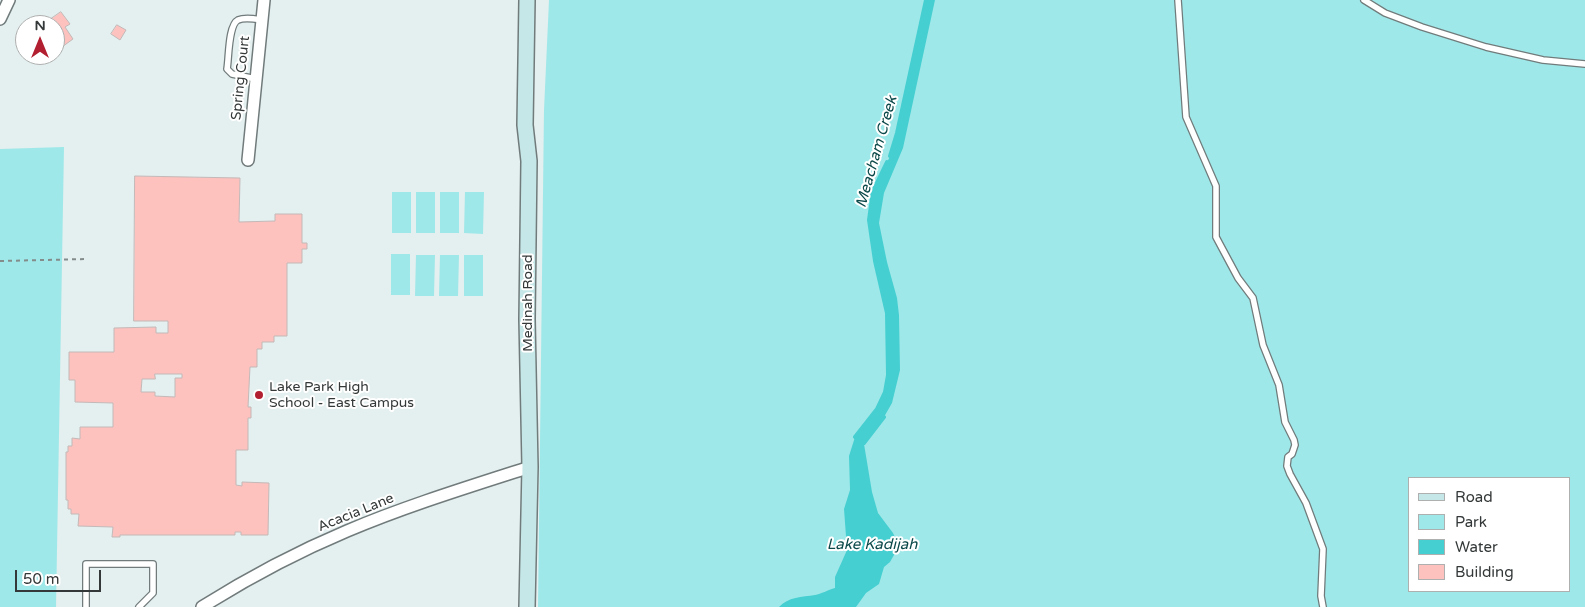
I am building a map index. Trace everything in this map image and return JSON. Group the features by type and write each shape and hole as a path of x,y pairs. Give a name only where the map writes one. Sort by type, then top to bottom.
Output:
{"main road":[{"name":"Medinah Road","path":"527,0 526,125 529,161 527,319 530,467 527,607"}],"street":[{"path":"0,20 9,0"},
{"name":"Spring Court","path":"248,160 264,0"},
{"name":"Acacia Lane","path":"202,607 245,581 347,531 460,489 530,467"}],"lane":[{"path":"1178,0 1186,117 1216,186 1216,238 1238,278 1252,298 1263,345 1278,385 1285,422 1295,445 1292,454 1288,457 1287,466 1306,502 1323,550 1321,596 1323,607"},
{"path":"1364,0 1386,13 1404,20 1486,47 1543,60 1585,64"},
{"path":"256,79 232,74 228,69 232,26 237,20 247,18 262,20"},
{"path":"86,607 86,564 153,564 153,593 139,607"}],"path":[{"path":"0,261 88,259"}],"green space":[{"path":"549,0 1585,0 1585,607 538,607 544,110"},
{"path":"64,147 56,607 0,607 0,149"},
{"path":"392,192 411,192 411,233 392,233"},
{"path":"416,192 435,192 435,233 416,233"},
{"path":"440,192 459,192 459,233 440,233"},
{"path":"465,192 484,192 483,234 464,233"},
{"path":"391,254 410,254 410,295 391,295"},
{"path":"416,255 435,255 434,296 415,296"},
{"path":"440,255 459,255 458,296 439,296"},
{"path":"464,255 483,255 483,296 464,296"}],"water":[{"name":"Lake Kadijah","path":"926,0 935,0 903,148 884,193 879,223 897,298 900,370 892,403 864,444 872,492 878,513 893,533 899,546 890,562 884,567 879,584 866,593 856,607 779,607 791,599 835,588 835,577 847,550 844,509 850,490 849,456 855,437 877,409 885,392 888,375 887,313 871,240 870,207 873,191 891,155 897,133"}],"building":[{"path":"65,17 70,24 65,27"},
{"path":"117,25 126,30 120,40 111,34"},
{"path":"65,27 73,39 65,45"},
{"path":"135,176 240,178 239,222 275,221 275,214 302,214 302,243 307,243 307,249 302,249 302,263 287,263 287,336 274,336 274,342 262,342 262,349 257,349 257,367 250,367 248,407 251,407 251,418 248,418 248,450 236,450 236,485 242,486 242,482 269,483 268,535 241,535 241,532 235,532 235,535 120,535 120,537 112,537 113,527 78,526 79,514 71,514 71,509 68,509 68,500 66,500 66,452 68,452 68,446 72,446 72,438 80,439 80,427 113,427 113,403 75,402 75,380 69,380 69,352 114,352 114,328 156,327 156,333 168,333 168,321 134,321","holes":["155,374 182,374 182,378 175,378 175,397 155,396 155,392 141,392 142,379 155,379"]}],"waterway":[{"name":"Meacham Creek","path":"890,156 897,133 926,0"},
{"name":"Meacham Creek","path":"855,437 877,409 885,392 888,375 887,313 875,261 869,220 873,191 887,162"},
{"name":"Meacham Creek","path":"861,441 864,443 884,417"}],"place":[{"name":"Lake Park High School - East Campus","path":"259,395"}]}
